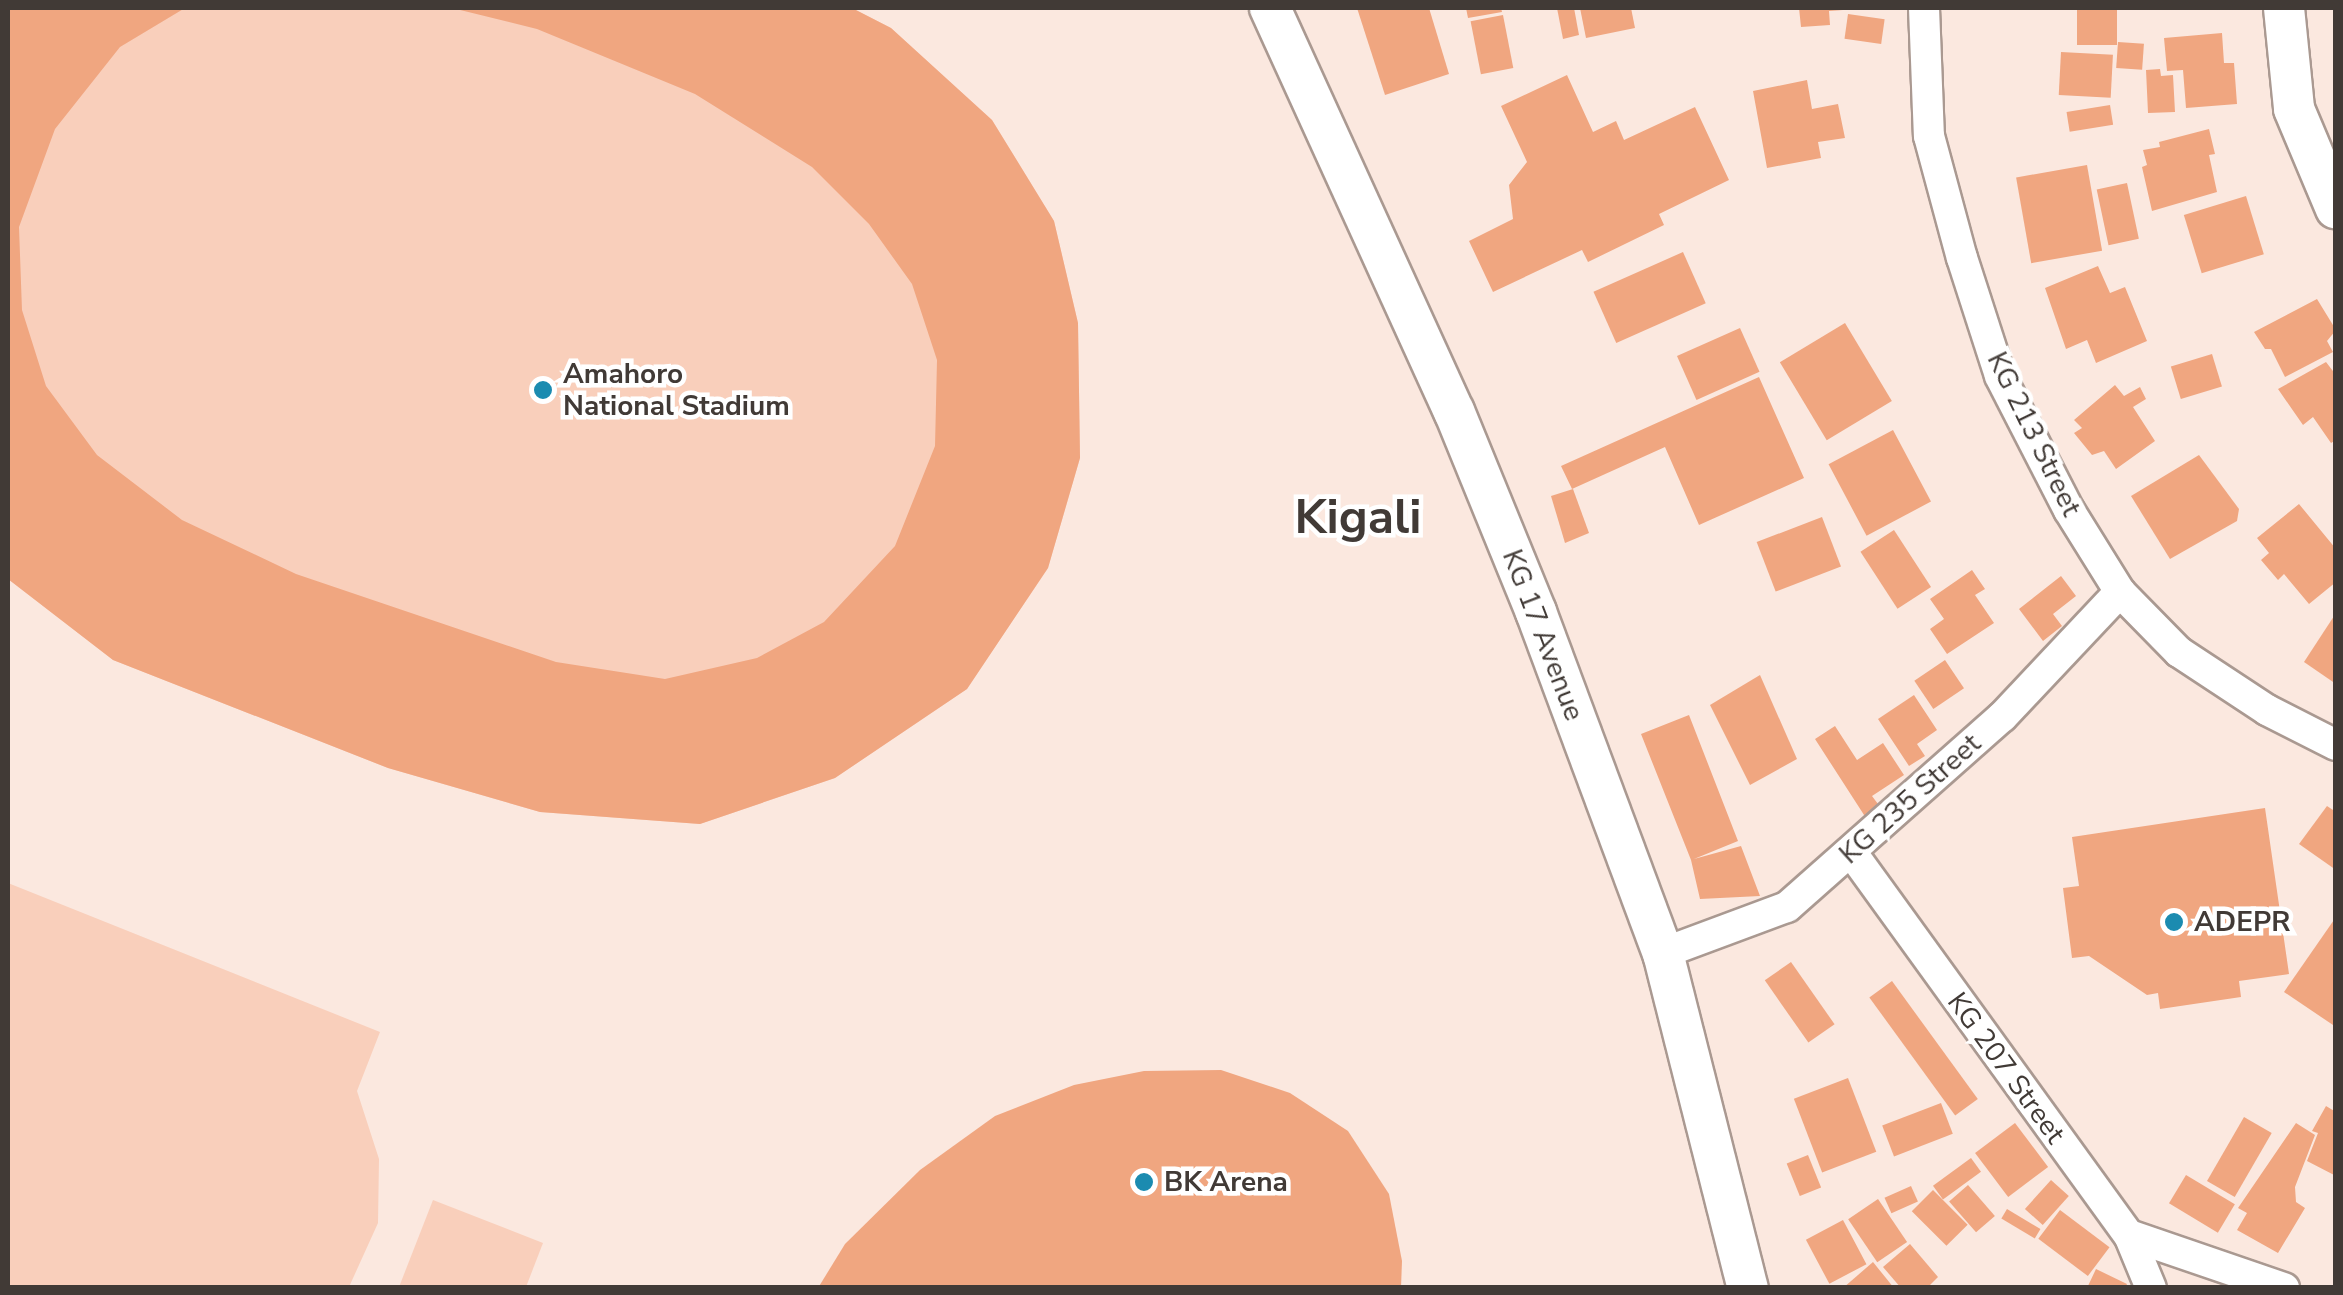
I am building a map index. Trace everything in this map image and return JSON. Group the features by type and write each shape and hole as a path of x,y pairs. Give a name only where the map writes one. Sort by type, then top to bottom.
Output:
{"street":[{"name":"KG 17 Avenue","path":"1270,8 1454,411 1536,612 1663,953 1748,1288"},
{"name":"KG 213 Street","path":"1924,8 1929,136 2000,376 2069,510 2120,592 2179,652 2267,710 2336,746"},
{"path":"2284,8 2294,109 2336,208"},
{"name":"KG 235 Street","path":"1663,953 1787,907 2002,717 2120,592"},
{"name":"KG 207 Street","path":"1852,853 2129,1236 2151,1288"},
{"path":"2129,1236 2284,1288"}],"shaded area":[{"name":"Amahoro National Stadium","path":"8,8 852,8 891,28 992,120 1054,221 1078,323 1080,458 1048,568 967,689 835,778 700,824 540,812 388,768 113,660 8,579"},
{"path":"8,883 380,1032 357,1091 379,1159 378,1223 349,1287 8,1287"},
{"path":"433,1200 543,1243 526,1287 399,1287"}],"building":[{"path":"8,8 185,8 120,47 55,129 19,227 22,310 46,386 97,455 182,520 296,574 556,662 665,679 757,658 824,622 895,546 935,446 937,360 912,284 869,224 812,167 695,94 537,29 452,8 852,8 891,28 992,120 1054,221 1078,323 1080,458 1048,568 967,689 835,778 700,824 540,812 388,768 113,660 8,579"},
{"path":"1357,8 1429,8 1449,74 1385,95"},
{"path":"1466,8 1501,8 1502,12 1468,18"},
{"path":"1557,8 1574,8 1579,35 1563,39"},
{"path":"1580,8 1631,8 1635,28 1586,38"},
{"path":"1799,8 1843,10 1829,11 1830,25 1801,27"},
{"path":"2077,8 2117,8 2117,45 2077,45"},
{"path":"1848,14 1885,19 1881,44 1845,39"},
{"path":"1503,15 1513,68 1481,74 1471,21"},
{"path":"2222,33 2224,63 2234,63 2237,104 2186,108 2183,70 2167,71 2164,38"},
{"path":"2118,42 2144,44 2142,70 2116,68"},
{"path":"2061,52 2113,55 2111,98 2059,95"},
{"path":"2160,69 2161,76 2173,75 2175,112 2148,113 2146,70"},
{"path":"1567,75 1593,132 1616,121 1624,140 1695,107 1729,180 1659,214 1664,225 1588,262 1582,250 1493,292 1469,241 1513,219 1509,185 1527,162 1501,106"},
{"path":"1807,80 1812,109 1838,104 1845,138 1818,142 1821,158 1767,168 1753,91"},
{"path":"2110,105 2113,125 2070,132 2067,112"},
{"path":"2209,129 2215,154 2209,155 2217,192 2152,211 2142,167 2147,165 2143,150"},
{"path":"2087,165 2102,251 2031,263 2016,178"},
{"path":"2127,183 2139,239 2109,245 2097,189"},
{"path":"2246,196 2264,254 2202,273 2184,215"},
{"path":"1683,252 1706,303 1616,343 1593,292"},
{"path":"2098,266 2110,293 2125,287 2147,341 2096,363 2087,340 2066,349 2045,288"},
{"path":"2317,299 2336,330 2327,341 2333,352 2285,377 2271,349 2265,349 2254,332"},
{"path":"1845,323 1892,401 1827,440 1780,362"},
{"path":"1740,328 1760,372 1696,400 1677,356"},
{"path":"2212,354 2222,387 2181,399 2171,367"},
{"path":"2326,362 2336,375 2336,440 2331,443 2313,417 2303,425 2278,389"},
{"path":"1759,377 1804,478 1699,525 1665,447 1572,489 1561,466"},
{"path":"2115,385 2124,396 2140,387 2146,399 2133,407 2155,441 2116,469 2104,451 2092,455 2074,433 2082,428 2074,420"},
{"path":"1893,430 1931,502 1867,536 1829,464"},
{"path":"2199,455 2239,509 2237,521 2170,559 2131,496"},
{"path":"1573,489 1589,533 1565,543 1551,496"},
{"path":"2299,504 2336,549 2336,582 2309,604 2284,574 2278,580 2261,560 2269,553 2257,538"},
{"path":"1822,517 1841,566 1776,592 1757,542"},
{"path":"1894,530 1931,587 1897,609 1860,552"},
{"path":"1972,570 1985,589 1975,595 1994,623 1947,654 1930,629 1944,619 1930,599"},
{"path":"2061,576 2076,596 2053,614 2062,626 2043,641 2019,609"},
{"path":"2336,613 2336,684 2304,662"},
{"path":"1945,660 1964,688 1933,709 1914,681"},
{"path":"1760,675 1797,759 1750,785 1710,705"},
{"path":"1914,695 1937,730 1917,744 1925,756 1909,766 1878,719"},
{"path":"1689,715 1738,841 1694,859 1741,846 1760,896 1700,899 1691,860 1641,734"},
{"path":"1835,726 1857,760 1883,743 1904,775 1872,796 1881,808 1866,818 1815,739"},
{"path":"2327,806 2336,812 2336,870 2299,844"},
{"name":"ADEPR","path":"2265,808 2289,974 2239,981 2241,997 2160,1009 2158,993 2147,995 2089,956 2072,958 2063,888 2079,886 2072,837"},
{"path":"2336,917 2336,1027 2284,992"},
{"path":"1791,962 1835,1024 1808,1043 1765,980"},
{"path":"1892,981 1978,1099 1955,1116 1869,997"},
{"name":"BK Arena","path":"1221,1070 1290,1093 1348,1131 1389,1194 1402,1261 1401,1288 818,1288 845,1244 920,1170 995,1116 1074,1085 1144,1071"},
{"path":"1848,1078 1876,1152 1822,1173 1794,1099"},
{"path":"1941,1103 1953,1134 1894,1156 1882,1126"},
{"path":"2326,1106 2336,1112 2336,1176 2307,1161 2318,1133 2312,1131"},
{"path":"2244,1117 2272,1133 2235,1197 2207,1181"},
{"path":"2015,1123 2048,1167 2008,1197 1975,1153"},
{"path":"2296,1123 2315,1135 2295,1187 2296,1202 2305,1208 2278,1253 2237,1230 2247,1213 2238,1208"},
{"path":"1808,1155 1821,1187 1800,1196 1787,1164"},
{"path":"1971,1158 1981,1172 1943,1199 1933,1186"},
{"path":"2186,1175 2235,1204 2218,1233 2169,1203"},
{"path":"2051,1180 2069,1196 2043,1225 2025,1209"},
{"path":"1968,1185 1995,1216 1976,1232 1949,1201"},
{"path":"1911,1186 1918,1202 1891,1213 1885,1198"},
{"path":"1933,1190 1968,1225 1946,1246 1912,1211"},
{"path":"1878,1199 1907,1242 1877,1262 1848,1219"},
{"path":"2007,1209 2040,1229 2035,1239 2001,1218"},
{"path":"2060,1210 2110,1247 2088,1276 2038,1239"},
{"path":"1843,1220 1866,1264 1829,1284 1806,1240"},
{"path":"1910,1244 1938,1277 1927,1288 1901,1288 1883,1267"},
{"path":"1873,1262 1894,1288 1843,1288"},
{"path":"2096,1269 2127,1284 2125,1288 2087,1288"}],"place":[{"name":"Amahoro National Stadium","path":"543,390"},
{"name":"ADEPR","path":"2174,922"},
{"name":"BK Arena","path":"1144,1182"}],"district":[{"name":"Kigali","path":"1358,518"}]}
